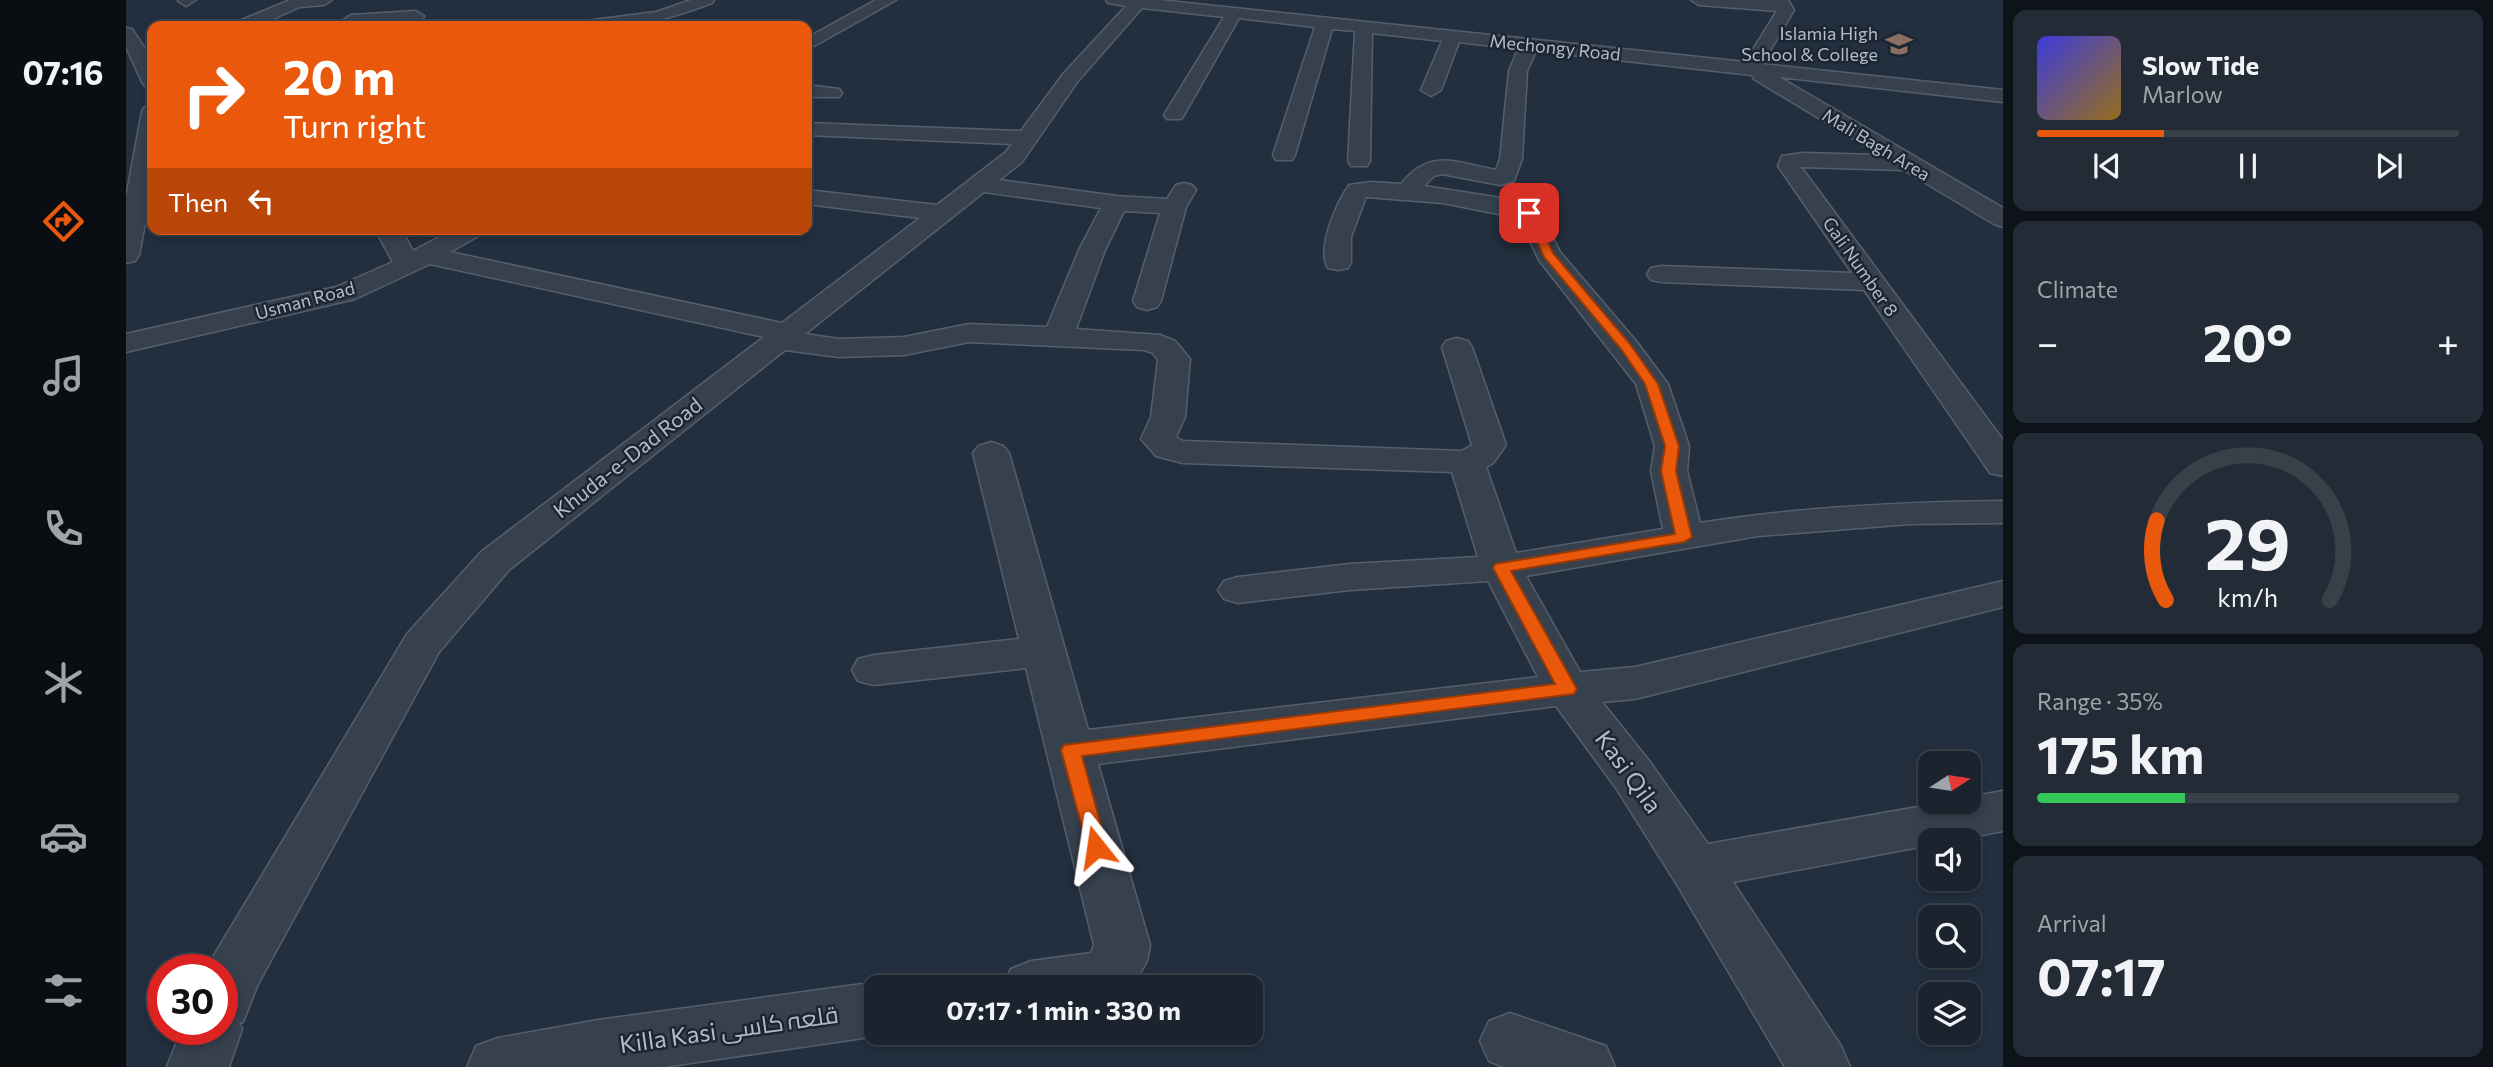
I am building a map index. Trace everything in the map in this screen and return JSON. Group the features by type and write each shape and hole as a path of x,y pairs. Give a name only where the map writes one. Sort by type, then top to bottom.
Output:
{"street":[{"path":"255,21 301,2 324,0"},
{"path":"626,21 659,17 706,0"},
{"path":"812,42 888,0"},
{"path":"1699,0 1782,4 1786,10 1750,69"},
{"name":"Mechongy Road","path":"1128,1 2003,96"},
{"name":"Khuda-e-Dad Road","path":"238,966 422,644 495,561 1014,157 1128,1"},
{"path":"628,3 679,10"},
{"path":"351,20 421,6"},
{"path":"404,21 421,6"},
{"path":"1174,115 1234,13"},
{"path":"1284,155 1325,22"},
{"path":"1359,161 1364,27"},
{"path":"1431,90 1452,37"},
{"path":"1407,192 1426,171 1433,168 1447,167 1500,178 1506,176 1511,159 1518,71 1529,45"},
{"path":"136,49 147,81"},
{"name":"Mali Bagh Area","path":"1750,69 2003,219"},
{"path":"812,91 832,93"},
{"path":"126,124 146,127 134,176 128,243"},
{"path":"812,129 1027,138"},
{"name":"Gali Number 8","path":"1905,163 1790,161 1789,166 2003,465"},
{"path":"978,184 1116,203 1179,198 1147,301"},
{"path":"1338,262 1338,237 1357,190 1367,188 1407,192 1529,213 1548,254 1625,346 1652,384 1672,446 1669,471 1684,537"},
{"path":"812,197 940,213"},
{"path":"1058,337 1092,250 1116,203"},
{"path":"393,235 417,260 839,348 904,346 969,333 1149,341 1164,347 1174,359 1168,417 1158,439 1168,449 1183,453 1467,462 1481,456 1489,445 1457,347"},
{"name":"Usman Road","path":"126,343 324,299 371,283 462,235"},
{"path":"1661,274 1870,282"},
{"path":"991,453 1122,945 1119,961 1107,975"},
{"name":"Kasi Qila","path":"1467,462 1501,568 1567,689 1633,775 1695,868 1819,1067"},
{"path":"1238,590 1350,577 1501,568 1758,525 1910,513 2003,512"},
{"path":"1071,750 1635,683 2003,594"},
{"path":"874,670 1045,651"},
{"path":"1695,868 2003,811"},
{"name":"Killa Kasi قلعہ کاسی","path":"498,1067 598,1048 864,1011"},
{"path":"1510,1041 1584,1067"},
{"path":"198,1067 206,1045"}],"place":[{"name":"Islamia High School & College","path":"1899,44"}],"route":[{"path":"1096,847 1071,750 1567,689 1501,568 1684,537 1669,471 1672,446 1652,384 1625,346 1548,254 1529,213"}]}
